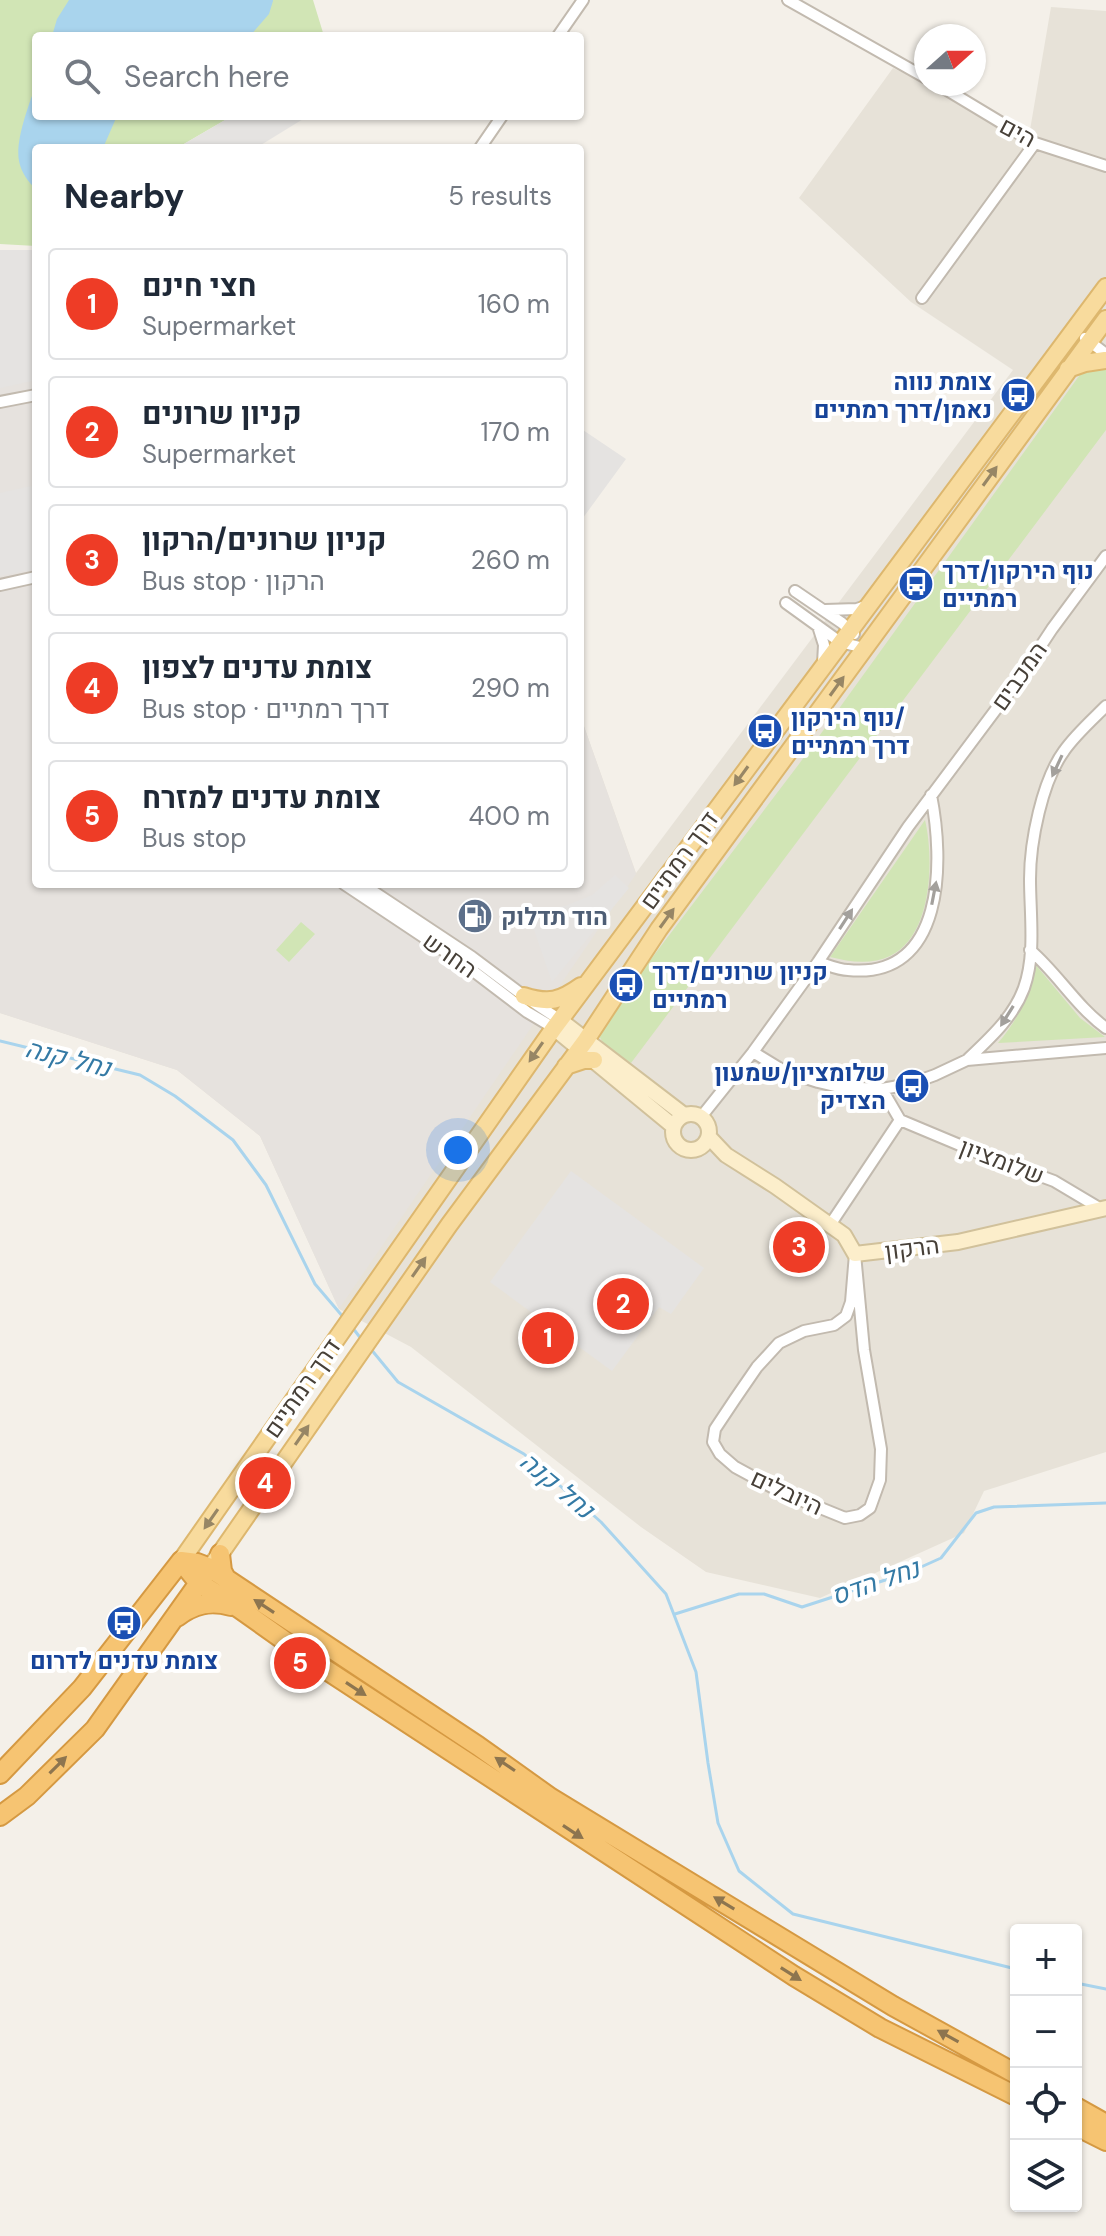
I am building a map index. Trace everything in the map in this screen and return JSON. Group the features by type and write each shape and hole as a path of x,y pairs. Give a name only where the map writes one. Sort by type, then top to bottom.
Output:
{"highway":[{"path":"0,1774 82,1688 181,1561 222,1571 228,1582 563,1805 893,2006 1010,2071"},
{"path":"209,1568 240,1609 319,1665 794,1976 880,2028 1010,2093"},
{"path":"0,1816 27,1796 95,1729 209,1568"},
{"path":"172,1622 201,1604 218,1603 240,1609"},
{"path":"1082,2111 1105,2127"},
{"path":"1082,2126 1105,2127"}],"main road":[{"name":"דרך רמתיים","path":"181,1561 557,1024 1106,287"},
{"name":"דרך רמתיים","path":"209,1568 458,1212 566,1066 584,1060 659,929 1105,321"},
{"path":"1105,321 1102,337 1106,353"},
{"path":"1068,369 1106,360"},
{"path":"524,996 555,1000 592,978"}],"street":[{"path":"561,32 583,0"},
{"path":"788,0 914,71"},
{"name":"הים","path":"957,96 1035,143 1106,166"},
{"path":"483,144 499,120"},
{"path":"922,298 1035,143"},
{"path":"1072,332 1106,360"},
{"path":"1087,344 1106,353"},
{"path":"0,402 32,396"},
{"name":"המכבים","path":"701,1117 818,962 872,878 1106,556"},
{"path":"0,585 32,578"},
{"path":"795,591 822,609 846,636"},
{"path":"822,609 857,609 873,601"},
{"path":"786,603 818,626 846,636 864,648"},
{"path":"818,626 824,645 822,665"},
{"path":"967,1060 1002,1026 1023,989 1030,950 1031,857 1038,815 1064,751 1106,706"},
{"path":"818,962 846,970 863,971 881,967 897,962 919,939 933,903 938,869 937,824 931,795"},
{"name":"החרש","path":"350,888 464,964 527,1012 557,1024"},
{"name":"החרש","path":"368,888 472,957 557,1024"},
{"path":"1030,950 1049,967 1082,1009 1106,1028"},
{"path":"557,1024 590,1045 679,1121"},
{"path":"753,1052 784,1071 818,1082 839,1087 882,1089 923,1079 967,1060 1106,1048"},
{"path":"830,1225 900,1120 882,1089"},
{"path":"696,1114 701,1117 707,1123 705,1142 691,1151 680,1147 673,1138 679,1121 696,1114"},
{"name":"שלומציון","path":"900,1120 1054,1181 1103,1208"},
{"name":"הרקון","path":"705,1142 844,1235 855,1254 958,1242 1103,1208"},
{"name":"היובלים","path":"855,1254 864,1350 881,1465 880,1480 870,1508 860,1515 845,1518 781,1492 735,1467 720,1454 713,1442 715,1429 779,1343 804,1331 834,1325 846,1316 851,1302 855,1254"}],"shaded area":[{"path":"1051,7 1106,11 1106,1452 984,1491 964,1533 820,1598 706,1572 641,1527 411,1347 339,1309 260,1136 177,1070 0,1013 35,888 584,888 584,726 636,873 1013,370 911,302 799,198 893,68 914,78 914,96 955,96 1030,130"},
{"path":"225,120 302,120 262,144 184,144"},
{"path":"0,250 32,250 32,381 0,388"},
{"path":"0,344 32,351 32,888 584,888 584,726 636,874 339,1309 260,1136 177,1070 0,1013"},
{"path":"584,431 626,459 584,517"},
{"path":"32,486 32,570 0,576 0,493"},
{"path":"615,875 629,888 552,982 528,912 565,906 592,895"},
{"path":"571,1171 704,1268 671,1314 659,1307 612,1371 490,1282"}],"green space":[{"path":"0,0 313,0 323,32 32,32 32,120 225,120 184,144 32,144 32,246 0,244"},
{"path":"1092,358 1106,367 1106,430 631,1063 605,1046 599,1036 601,1025 799,764"},
{"path":"925,820 929,874 927,895 915,932 904,946 883,959 860,962 830,957"},
{"path":"301,922 315,934 289,962 276,950"},
{"path":"1035,964 1080,1018 1105,1037 998,1043 1022,1006"}],"water":[{"path":"69,0 273,0 269,14 253,32 53,32"},
{"path":"32,97 32,120 115,120 105,144 32,144 32,184 23,173 18,153"}],"waterway":[{"name":"נחל קנה","path":"0,1041 140,1075 175,1096 233,1140 266,1185 315,1284 344,1318"},
{"name":"נחל קנה","path":"352,1327 362,1340"},
{"name":"נחל קנה","path":"370,1348 398,1382 524,1454 601,1522 666,1594 696,1672 718,1823 739,1871 793,1914 1010,1968"},
{"name":"נחל הדס","path":"675,1614 739,1594 764,1594 802,1607 910,1572 941,1558 976,1513 994,1507 1106,1503"},
{"name":"נחל קנה","path":"1082,1984 1106,1989"}],"place":[{"name":"צומת נווה נאמן/דרך רמתיים","path":"1018,395"},
{"name":"נוף הירקון/דרך רמתיים","path":"916,584"},
{"name":"נוף הירקון/ דרך רמתיים","path":"765,731"},
{"name":"הוד תדלוק","path":"475,916"},
{"name":"קניון שרונים/דרך רמתיים","path":"626,985"},
{"name":"שלומציון/שמעון הצדיק","path":"912,1086"},
{"name":"קניון שרונים/הרקון","path":"799,1247"},
{"name":"קניון שרונים","path":"623,1304"},
{"name":"חצי חינם","path":"548,1338"},
{"name":"צומת עדנים לצפון","path":"265,1483"},
{"name":"צומת עדנים לדרום","path":"124,1623"},
{"name":"צומת עדנים למזרח","path":"300,1663"}]}
